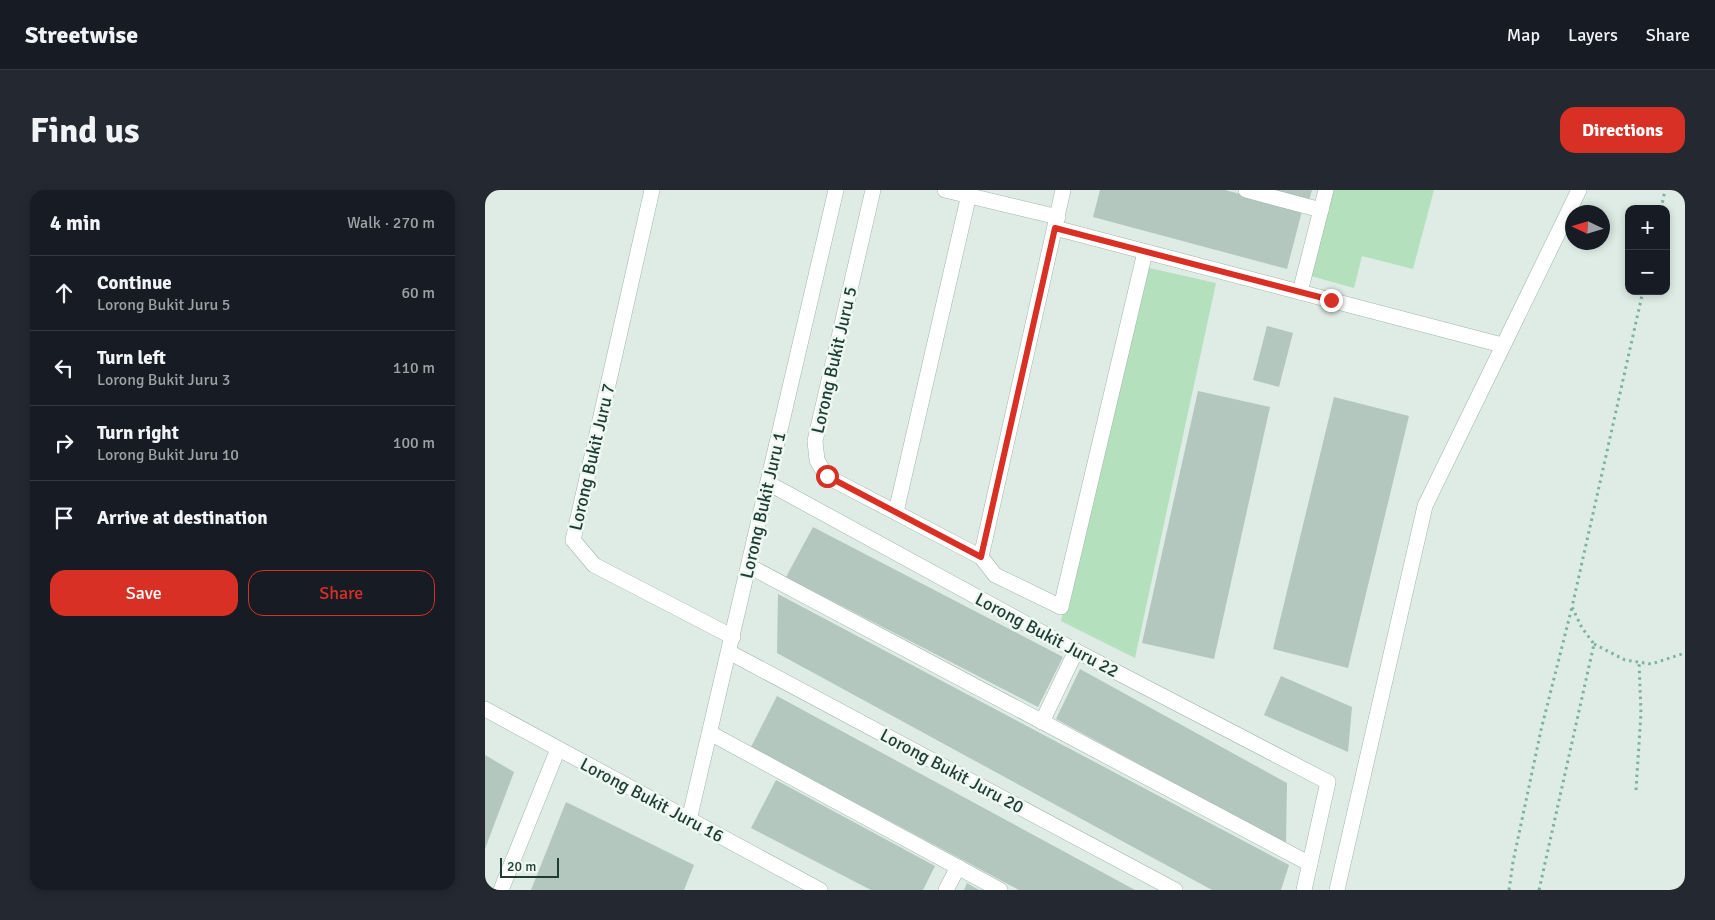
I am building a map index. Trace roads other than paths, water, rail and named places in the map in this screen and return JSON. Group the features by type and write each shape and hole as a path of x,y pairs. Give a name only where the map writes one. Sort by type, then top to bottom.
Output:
{"street":[{"name":"Lorong Bukit Juru 7","path":"652,190 573,540 594,565 731,645"},
{"name":"Lorong Bukit Juru 1","path":"689,820 711,733 835,190"},
{"name":"Lorong Bukit Juru 5","path":"873,190 815,441 817,460 827,476 981,557"},
{"path":"945,190 970,193 1145,252 1502,345"},
{"path":"1063,190 981,557 995,575 1061,607 1145,252"},
{"path":"1246,190 1321,210"},
{"path":"1300,292 1326,190"},
{"path":"1337,890 1425,506 1579,190"},
{"path":"896,512 970,193"},
{"name":"Lorong Bukit Juru 22","path":"768,483 1076,651 1328,782 1309,864"},
{"path":"749,566 1309,864 1304,890"},
{"name":"Lorong Bukit Juru 20","path":"731,645 1175,890"},
{"path":"1042,722 1076,651"},
{"name":"Lorong Bukit Juru 16","path":"485,709 820,890"},
{"path":"711,733 1000,890"},
{"path":"501,890 558,749"},
{"path":"947,890 958,867"}]}
